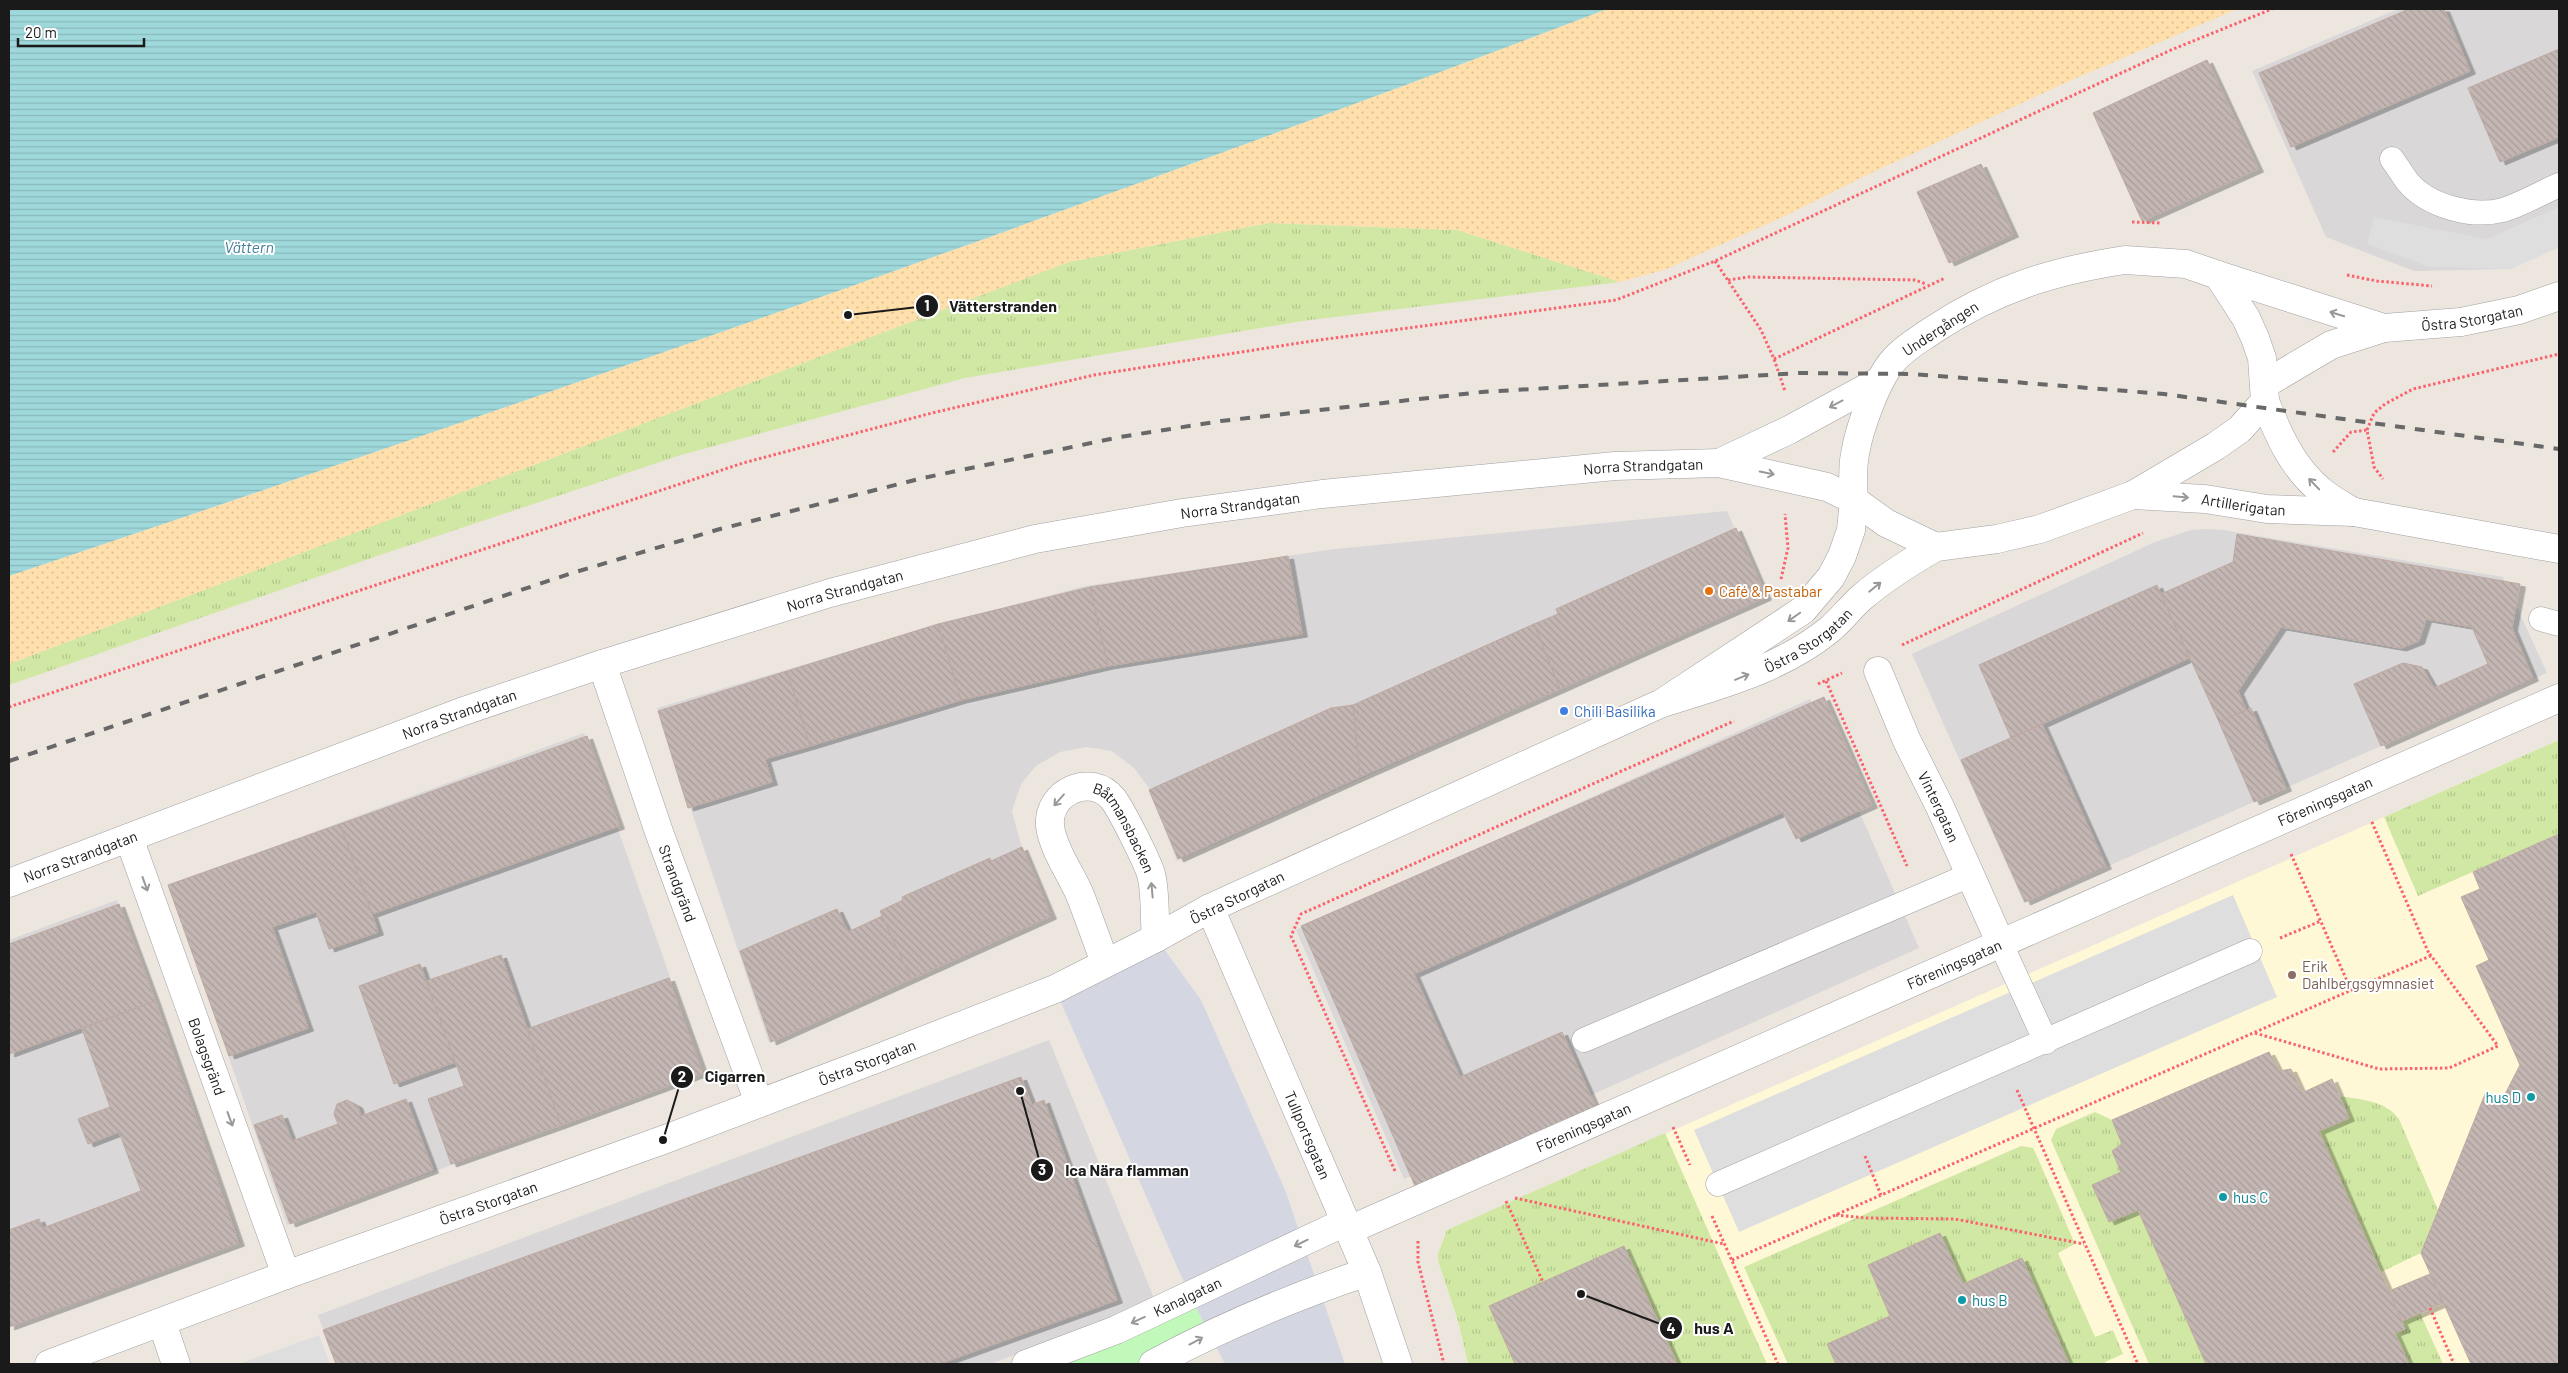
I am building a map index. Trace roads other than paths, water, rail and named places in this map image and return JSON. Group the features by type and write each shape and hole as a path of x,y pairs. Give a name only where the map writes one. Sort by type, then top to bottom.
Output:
{"street":[{"name":"Undergången","path":"1854,500 1855,454 1879,381 1894,360 1909,346 1944,323 1989,297 2040,278 2086,266 2125,260 2186,264 2218,275"},
{"name":"Östra Storgatan","path":"2218,275 2384,328"},
{"path":"1854,500 1886,523 1936,547 1997,539 2040,529 2133,495 2216,446 2240,429 2265,392 2262,358 2255,338 2246,318 2218,275"},
{"name":"Östra Storgatan","path":"2265,392 2331,345 2384,328 2460,322 2519,310 2559,296"},
{"name":"Norra Strandgatan","path":"1719,463 1788,430 1879,381"},
{"name":"Artillerigatan","path":"2265,392 2276,430 2299,468 2320,491 2354,512"},
{"name":"Norra Strandgatan","path":"9,883 461,712 602,664 830,593 1016,544 1108,524 1322,494 1615,466 1719,463 1826,487 1854,500"},
{"name":"Artillerigatan","path":"2133,495 2205,499 2267,509 2354,512 2559,550"},
{"name":"Östra Storgatan","path":"1662,703 1803,610 1831,577 1842,556 1851,530 1854,500"},
{"name":"Östra Storgatan","path":"49,1364 286,1275 663,1140 1054,989 1156,938 1210,908 1662,703 1741,678 1798,651 1829,630 1862,598 1894,572 1936,547"},
{"name":"Strandgränd","path":"602,664 659,832 759,1103"},
{"name":"Vintergatan","path":"1878,671 1907,741 1940,807 2000,942"},
{"name":"Föreningsgatan","path":"1347,1226 1657,1093 2559,698"},
{"name":"Båtmansbacken","path":"1105,963 1080,896 1052,835 1050,823 1054,805 1070,790 1081,786 1101,790 1108,794 1118,808 1151,874 1156,938"},
{"name":"Bolagsgränd","path":"129,838 286,1275"},
{"name":"Tullportsgatan","path":"1210,908 1367,1272 1398,1364"},
{"name":"Kanalgatan","path":"1026,1364 1116,1330 1347,1226"},
{"path":"1153,1364 1209,1334 1326,1286 1367,1272"},
{"path":"162,1323 176,1364"}],"lane":[{"path":"2392,159 2408,182 2417,191 2432,201 2470,212 2502,210 2559,185"},
{"path":"1584,1040 1970,875"},
{"path":"2000,942 2046,1042"},
{"path":"1718,1184 2250,952"}],"water":[{"name":"Vättern","path":"9,9 1607,9 1210,157 811,300 411,440 9,576"}],"railway":[{"path":"9,761 569,574 720,529 923,478 1120,437 1221,421 1482,392 1800,373 1913,374 2164,394 2559,449"}],"place":[{"name":"Vätterstranden","path":"848,315"},
{"name":"Café & Pastabar","path":"1709,591"},
{"name":"Chili Basilika","path":"1564,711"},
{"name":"Erik Dahlbergsgymnasiet","path":"2292,975"},
{"name":"Ica Nära flamman","path":"1020,1091"},
{"name":"hus D","path":"2531,1097"},
{"name":"Cigarren","path":"663,1140"},
{"name":"hus C","path":"2223,1197"},
{"name":"hus A","path":"1581,1294"},
{"name":"hus B","path":"1962,1300"}]}
